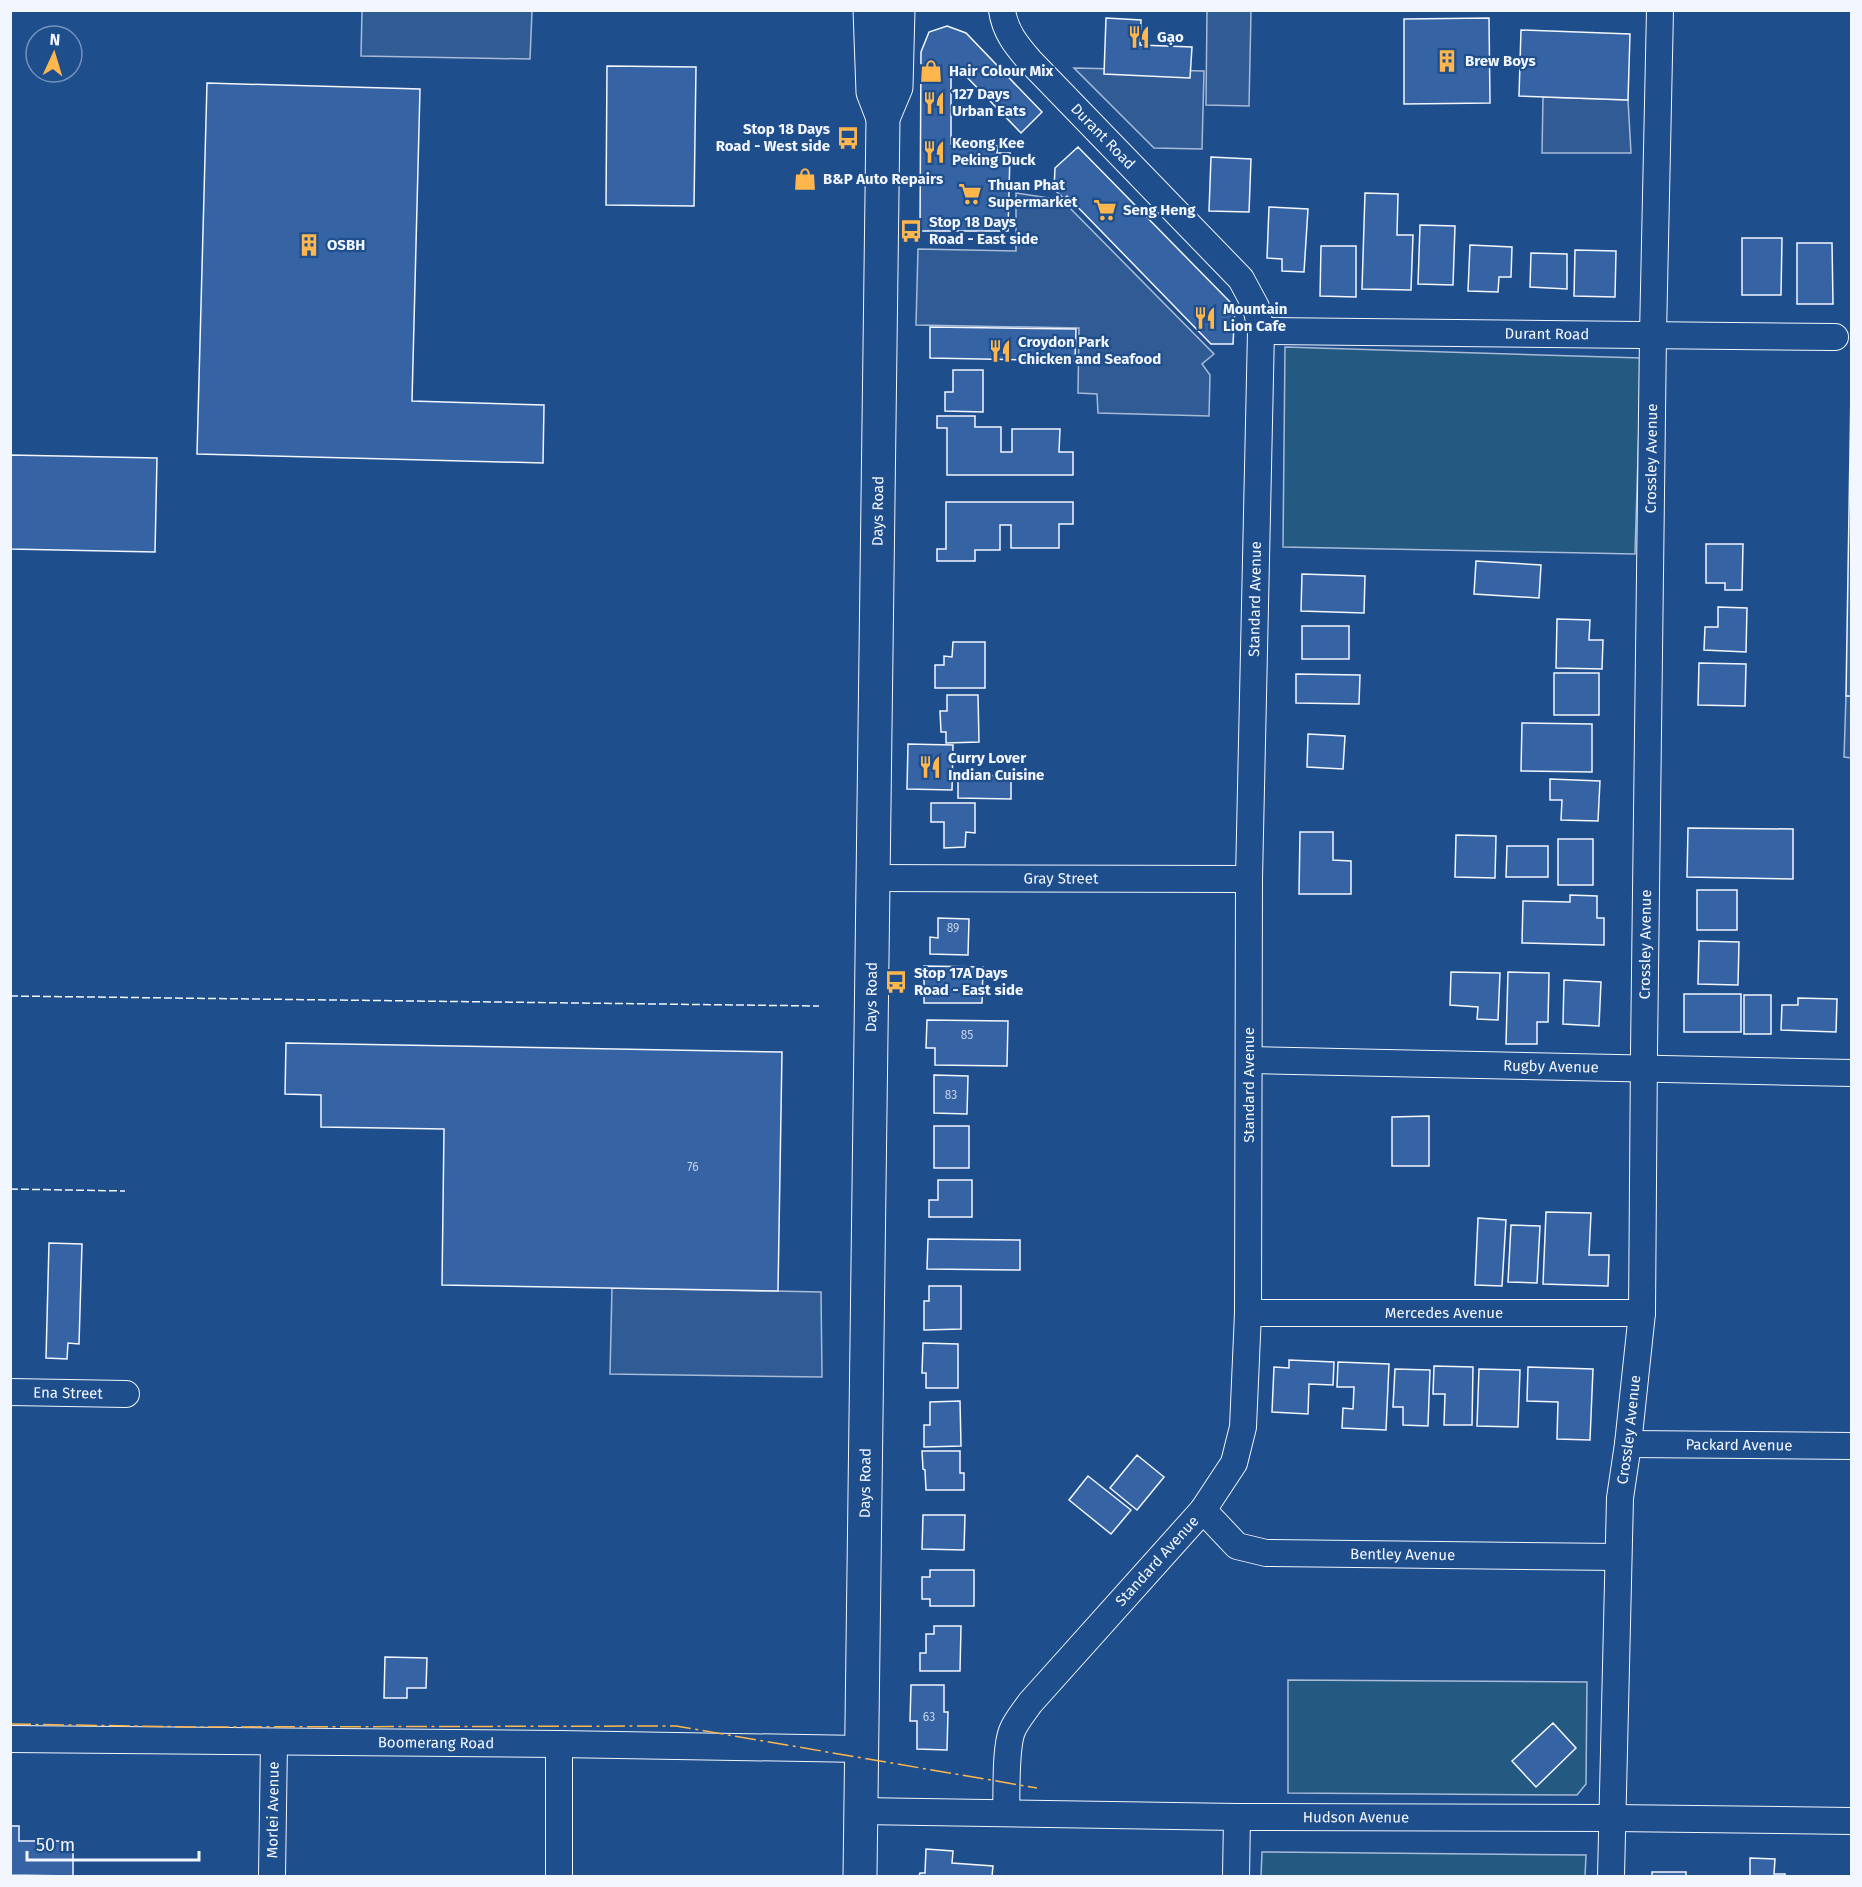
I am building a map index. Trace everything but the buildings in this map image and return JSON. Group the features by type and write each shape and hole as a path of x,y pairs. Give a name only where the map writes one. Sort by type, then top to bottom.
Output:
{"main road":[{"name":"Days Road","path":"870,10 873,92 884,118"},
{"path":"898,25 913,10"},
{"name":"Days Road","path":"860,1876 884,118 896,87 898,25"}],"street":[{"name":"Durant Road","path":"1002,10 1012,40 1030,62 1241,279"},
{"name":"Crossley Avenue","path":"1611,1876 1620,1498 1642,1313 1653,335 1660,10"},
{"name":"Standard Avenue","path":"1006,1814 1008,1751 1012,1732 1021,1717 1030,1703 1203,1510 1234,1463 1243,1427 1248,1313 1249,879 1261,332 1256,306 1241,279"},
{"name":"Durant Road","path":"1261,332 1835,337"},
{"name":"Gray Street","path":"873,878 1249,879"},
{"name":"Rugby Avenue","path":"1249,1060 1851,1073"},
{"name":"Mercedes Avenue","path":"1248,1313 1642,1313"},
{"name":"Ena Street","path":"10,1392 126,1394"},
{"name":"Packard Avenue","path":"1628,1444 1851,1446"},
{"name":"Bentley Avenue","path":"1203,1510 1237,1546 1266,1553 1618,1557"},
{"name":"Boomerang Road","path":"10,1739 862,1749"},
{"name":"Morlei Avenue","path":"272,1876 274,1742"},
{"path":"559,1744 559,1876"},
{"name":"Hudson Avenue","path":"860,1811 1237,1817 1851,1821"},
{"path":"1236,1876 1237,1817"}],"shaded area":[{"path":"362,11 532,11 530,59 361,56"},
{"path":"1207,11 1251,11 1249,106 1206,105"},
{"path":"1074,68 1204,71 1202,149 1154,148"},
{"path":"1543,97 1628,100 1631,153 1542,153"},
{"path":"1016,193 1062,200 1214,354 1202,364 1210,375 1209,416 1098,413 1097,394 1078,393 1079,328 916,325 918,249 1016,251"},
{"path":"1285,347 1641,358 1635,554 1283,547"},
{"path":"1846,696 1851,696 1851,758 1844,757"},
{"path":"612,1288 821,1292 822,1377 610,1374"},
{"path":"1288,1680 1587,1682 1586,1784 1577,1795 1288,1793"},
{"path":"1262,1852 1586,1855 1585,1876 1261,1876"}],"fence":[{"path":"10,996 819,1006"},
{"path":"10,1189 125,1191"}],"power":[{"path":"10,1724 194,1727 676,1726 1037,1788"}],"place":[{"name":"Gạo","path":"1139,37"},
{"name":"Brew Boys","path":"1447,61"},
{"name":"Hair Colour Mix","path":"931,71"},
{"name":"127 Days Urban Eats","path":"934,103"},
{"name":"Stop 18 Days Road - West side","path":"848,138"},
{"name":"Keong Kee Peking Duck","path":"934,152"},
{"name":"B&P Auto Repairs","path":"805,179"},
{"name":"Thuan Phat Supermarket","path":"970,194"},
{"name":"Seng Heng","path":"1105,210"},
{"name":"Stop 18 Days Road - East side","path":"911,231"},
{"name":"OSBH","path":"309,245"},
{"name":"Mountain Lion Cafe","path":"1205,318"},
{"name":"Croydon Park Chicken and Seafood","path":"1000,351"},
{"name":"Curry Lover Indian Cuisine","path":"930,767"},
{"name":"Stop 17A Days Road - East side","path":"896,982"}]}
